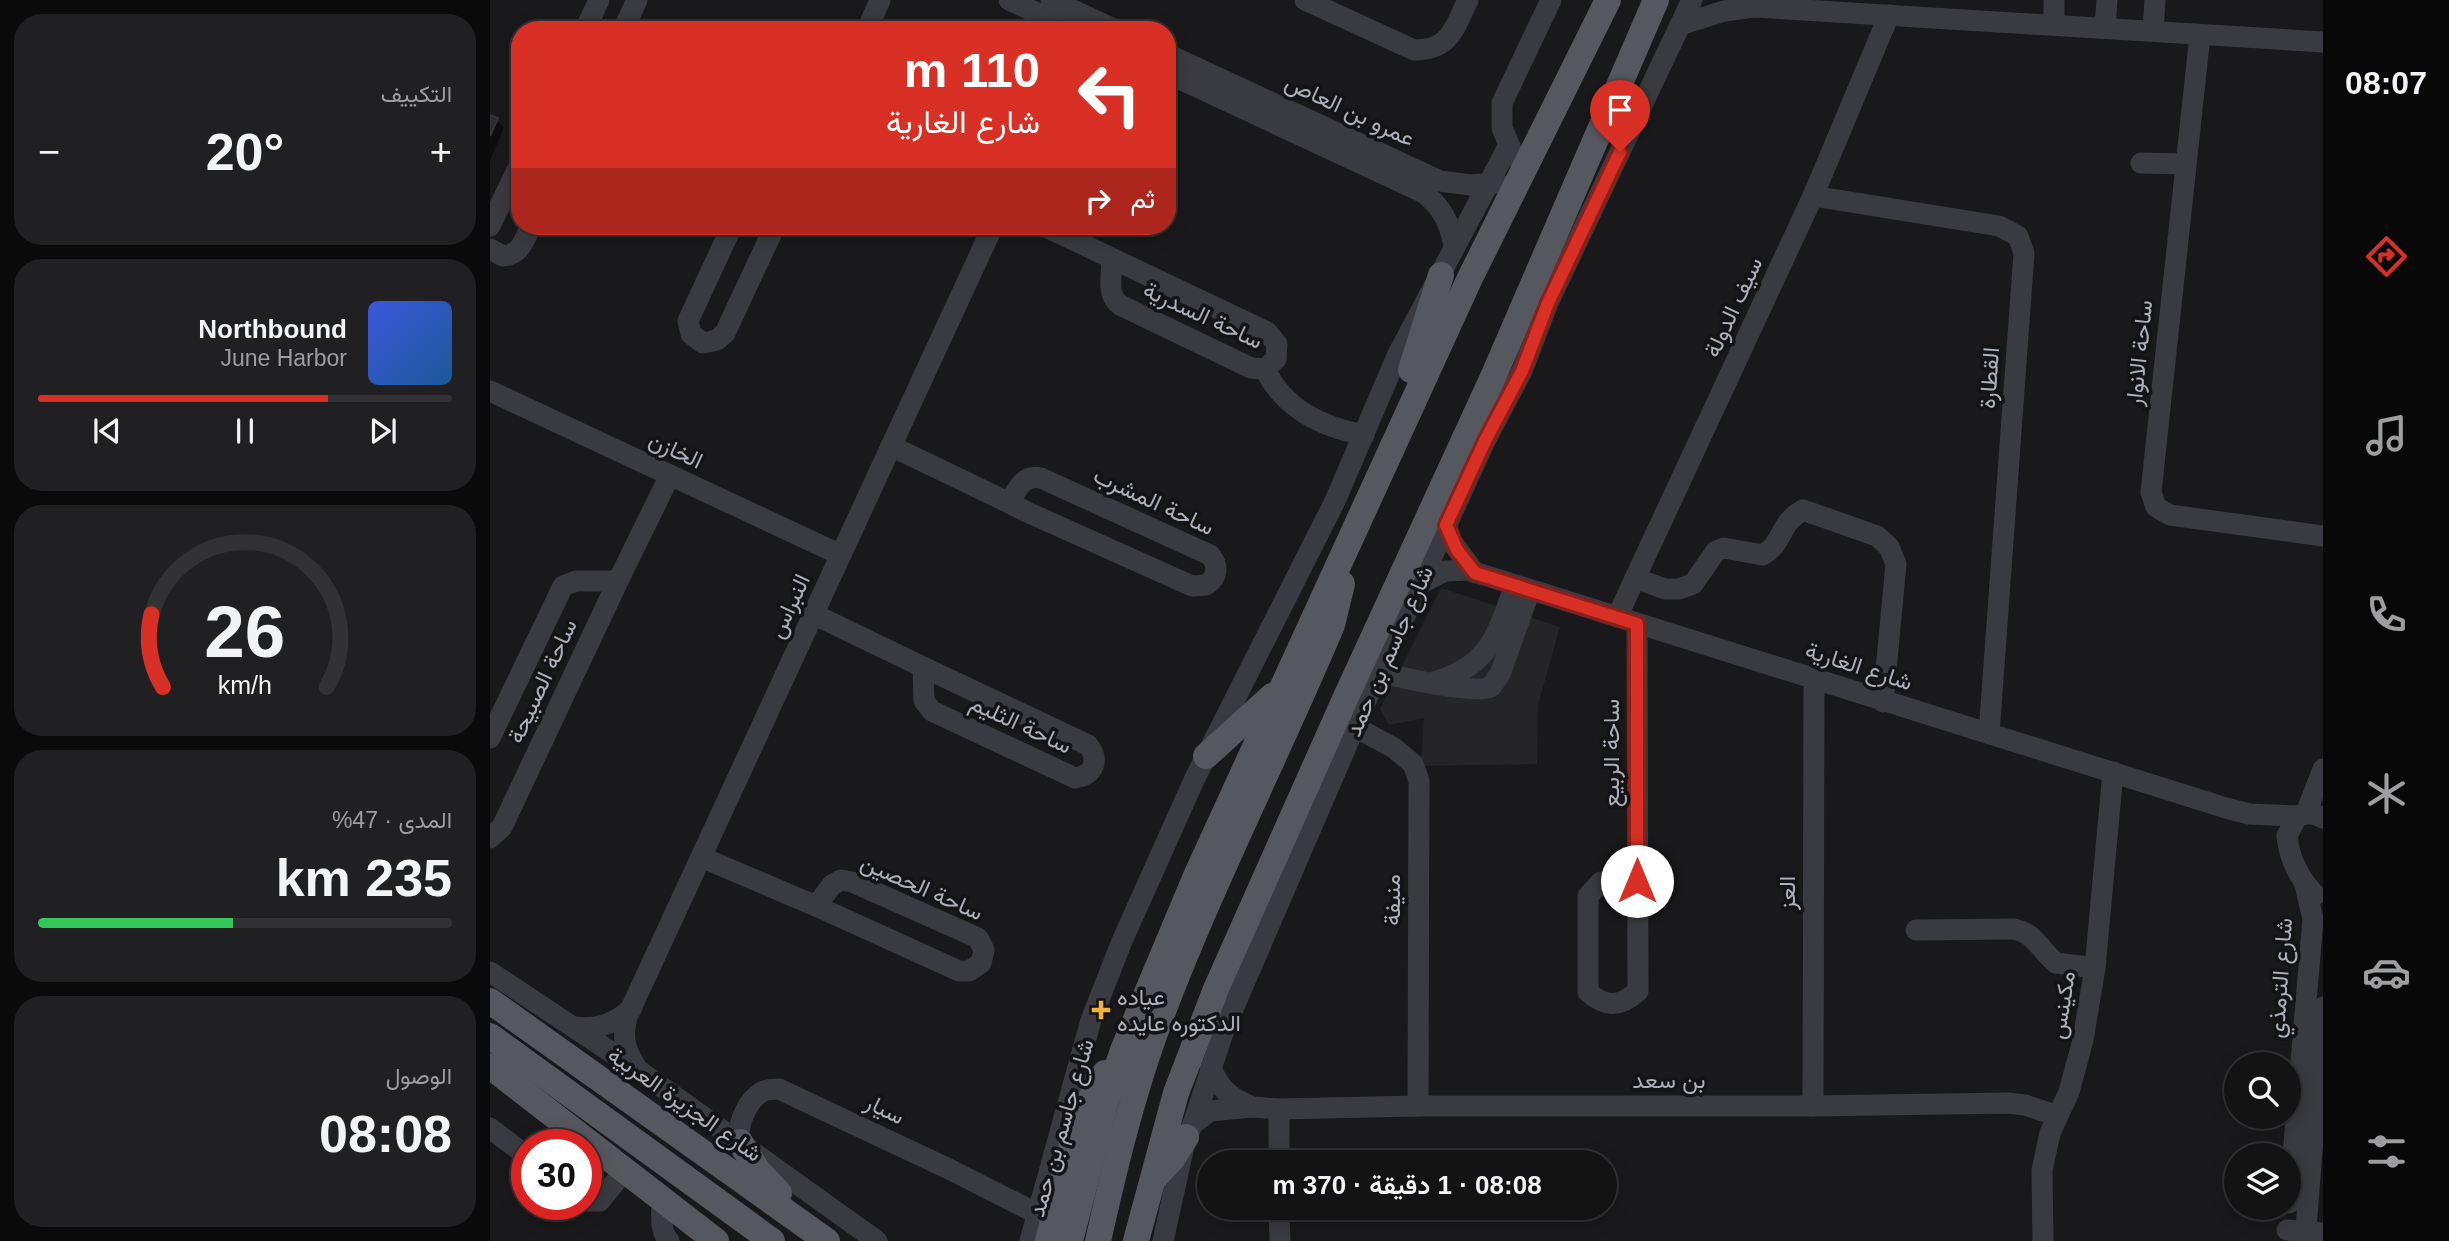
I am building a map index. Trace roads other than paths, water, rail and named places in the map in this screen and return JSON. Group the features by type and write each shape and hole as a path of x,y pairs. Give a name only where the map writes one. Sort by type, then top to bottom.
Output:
{"main road":[{"name":"شارع جاسم بن حمد","path":"1070,1241 1106,1101 1123,1050 1196,876 1469,280 1608,0"},
{"name":"شارع جاسم بن حمد","path":"1136,1241 1175,1093 1216,989 1371,664 1656,0"},
{"path":"1406,416 1408,380 1441,275"},
{"path":"1486,439 1493,377"},
{"path":"1098,1241 1128,1120 1156,1031 1189,948 1332,625 1342,584 1344,551"},
{"path":"1371,664 1395,636"},
{"path":"1206,756 1284,685"},
{"name":"شارع الجزيرة العربية","path":"490,1001 818,1235"},
{"path":"490,1036 772,1241"},
{"path":"1048,1241 1078,1121 1094,1090 1123,1050"},
{"path":"490,1066 716,1241"},
{"path":"1152,1181 1172,1159 1189,1130"},
{"path":"740,1142 758,1171 818,1235"}],"street":[{"path":"589,21 599,0"},
{"path":"628,21 638,0"},
{"path":"871,21 880,0"},
{"path":"1009,0 1068,21"},
{"path":"1051,0 1076,21"},
{"path":"1306,0 1414,50 1435,48 1443,44 1450,37 1468,0"},
{"path":"1520,178 1502,128 1502,103 1550,0"},
{"name":"شارع جاسم بن حمد","path":"1395,636 1486,439 1522,371 1548,303 1692,0"},
{"path":"1731,0 1754,7"},
{"path":"2054,0 2054,25"},
{"path":"2105,28 2107,0"},
{"path":"2153,32 2155,0"},
{"path":"1680,25 1724,11 1794,5 1889,15 1962,10 2054,25 2323,42"},
{"name":"سيف الدولة","path":"1627,620 1635,579 1813,196 1889,15"},
{"name":"ساحة الانوار","path":"2200,35 2151,492 2156,507 2170,514 2323,536"},
{"name":"عمرو بن العاص","path":"1176,59 1366,156 1431,198 1438,204 1450,224 1454,245"},
{"name":"عمرو بن العاص","path":"1176,77 1366,156 1448,183 1471,186 1520,178"},
{"name":"شارع جاسم بن حمد","path":"1030,1241 1091,1020 1122,941 1206,756 1335,501 1398,354 1509,145"},
{"path":"2141,163 2186,164"},
{"path":"490,226 511,183"},
{"name":"القطارة","path":"1813,196 1999,226 2018,236 2024,254 1989,734"},
{"path":"490,249 503,256 516,253 526,235"},
{"path":"728,235 688,321 691,334 703,342 718,341 724,333 771,235"},
{"name":"النبراس","path":"638,1070 628,1056 624,1027 989,235"},
{"name":"ساحة السدرية","path":"1062,235 1271,335 1277,344 1273,363 1265,369 1251,368 1120,305 1115,301 1111,290 1112,260"},
{"path":"1265,369 1272,384 1288,402 1311,419 1342,431 1364,435"},
{"name":"الخازن","path":"490,391 841,555"},
{"name":"ساحة المشرب","path":"891,446 1009,503 1192,586 1206,585 1215,575 1216,566 1210,555 1041,478 1024,480 1009,503"},
{"name":"ساحة الصبيحة","path":"490,838 502,827 670,475"},
{"path":"1635,579 1665,589 1679,589 1693,584 1716,551 1724,548 1763,555 1774,548 1789,518 1803,510 1877,536 1889,547 1896,564 1882,702"},
{"path":"1446,525 1457,550 1475,573"},
{"name":"شارع الغارية","path":"1419,584 1445,571 1460,569 2226,808 2249,814 2309,816"},
{"name":"ساحة الصبيحة","path":"490,738 563,586 576,581 618,581"},
{"path":"1371,664 1400,678 1475,689 1491,687 1500,674 1504,638 1523,588"},
{"name":"ساحة الثليم","path":"813,614 1088,745 1095,758 1093,768 1087,775 1075,778 932,711 924,701 923,667"},
{"name":"ساحة الربيع","path":"1627,620 1637,881 1638,991 1628,1001 1613,1005 1599,1001 1588,992 1588,896 1601,882 1637,881"},
{"path":"1433,683 1469,667 1504,638"},
{"name":"شارع جاسم بن حمد","path":"1163,1241 1189,1130 1210,1067 1355,727 1371,664"},
{"name":"العز","path":"1812,1107 1814,679"},
{"name":"منيفة","path":"1355,727 1394,748 1413,764 1419,781 1419,1106"},
{"path":"2288,845 2289,828 2309,816 2323,769"},
{"name":"مكينس","path":"2043,1241 2042,1170 2045,1151 2057,1116 2078,1066 2095,968 2113,772"},
{"name":"شارع الغارية","path":"2226,808 2259,824 2288,845"},
{"name":"شارع الترمذي","path":"2288,845 2305,885 2313,919 2294,1143"},
{"name":"ساحة الحصين","path":"701,857 959,971 974,970 984,959 984,950 978,938 846,880 832,885 816,906"},
{"path":"2305,885 2315,895 2323,897"},
{"path":"1916,930 2025,931 2056,963 2095,968"},
{"name":"شارع الجزيرة العربية","path":"490,972 638,1070 877,1241"},
{"name":"شارع الترمذي","path":"2301,1235 2323,1007"},
{"path":"573,1027 599,1027 622,1017 632,1008"},
{"path":"1210,1067 1219,1085 1230,1097 1252,1107"},
{"name":"سيار","path":"740,1142 740,1125 754,1097 765,1090 779,1089 1036,1213"},
{"name":"بن سعد","path":"1189,1130 1210,1111 1252,1107 1812,1107 2008,1103 2025,1105 2057,1116"},
{"path":"1279,1109 1279,1150"},
{"path":"490,1128 511,1144"},
{"path":"602,1199 625,1170"},
{"path":"662,1201 662,1226 669,1241"},
{"path":"1279,1220 1280,1241"}],"place":[{"name":"عياده الدكتوره عايده","path":"1101,1010"}]}
